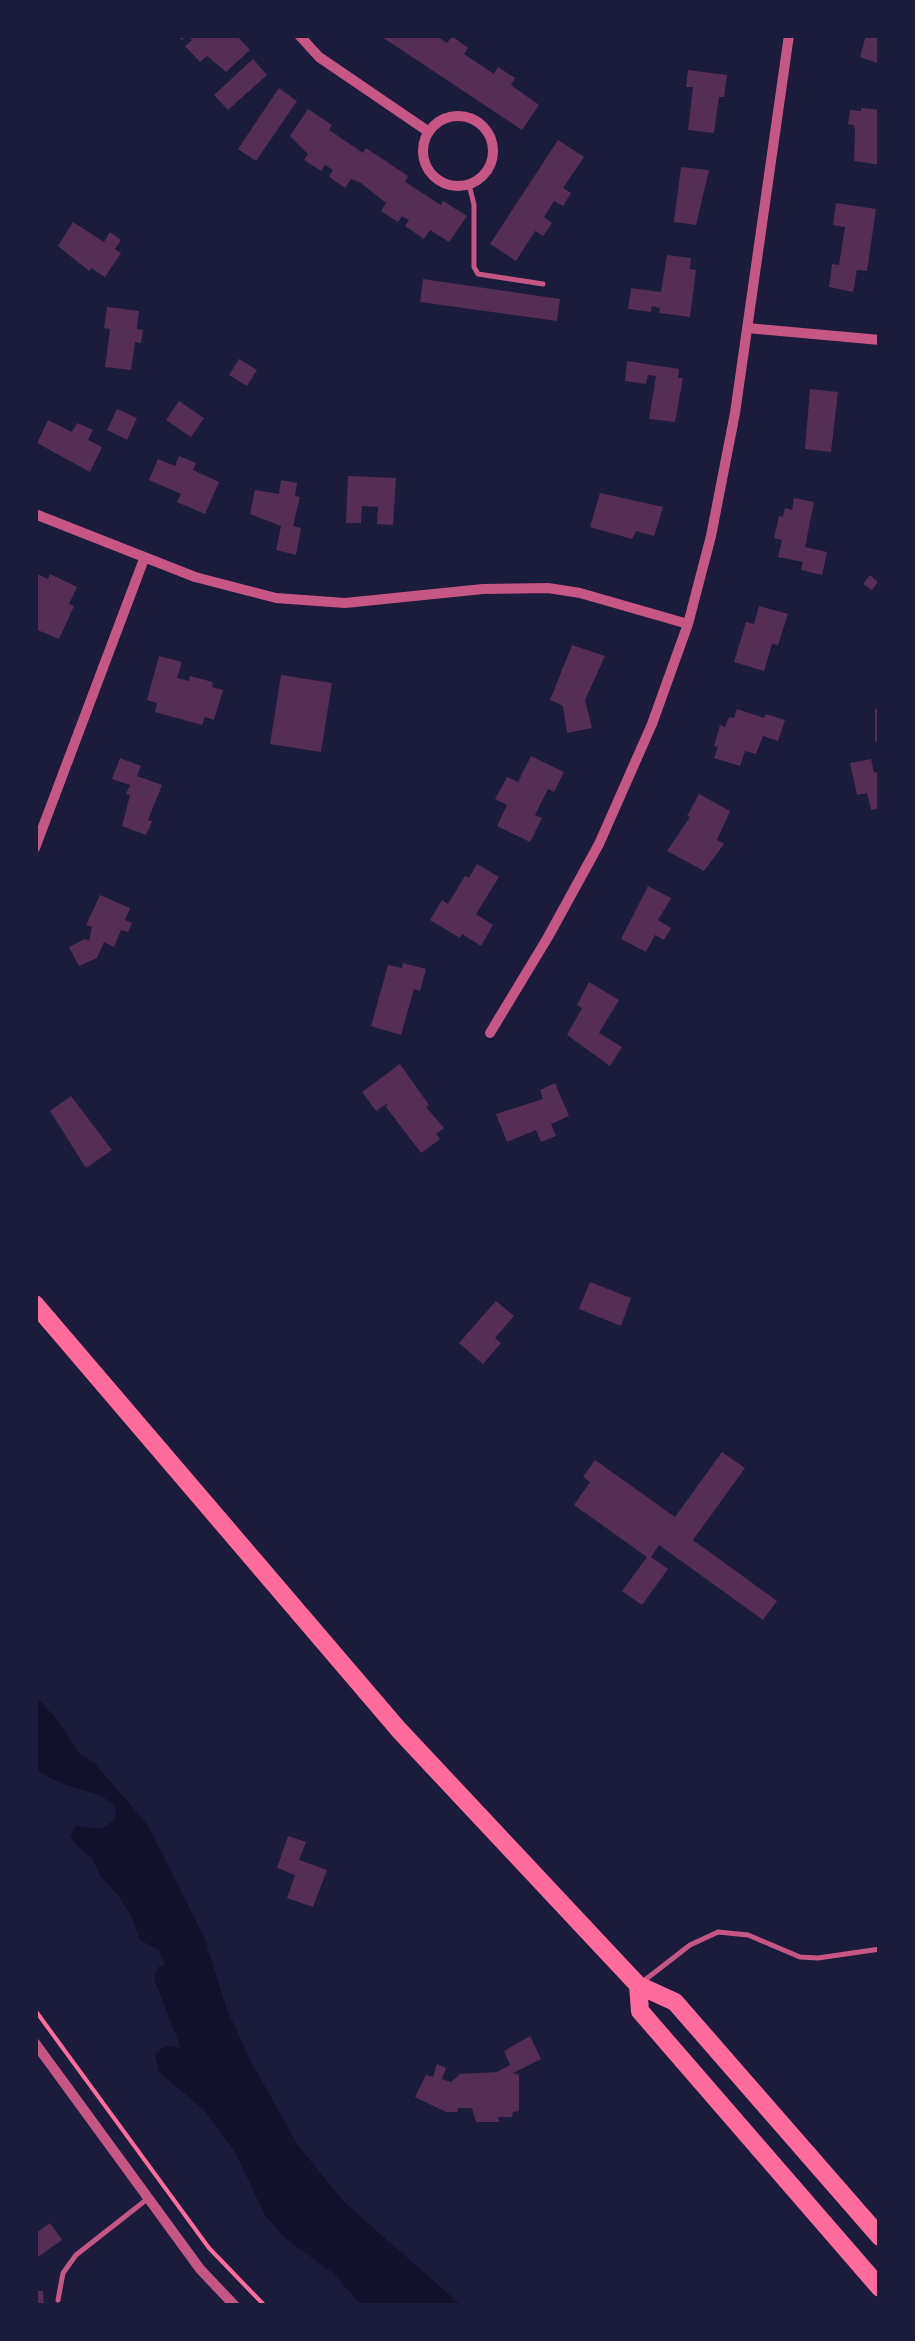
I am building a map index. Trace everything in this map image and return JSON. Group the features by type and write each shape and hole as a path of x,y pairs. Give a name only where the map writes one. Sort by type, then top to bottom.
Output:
{"main road":[{"path":"35,1304 399,1730 638,1986 675,2002 874,2230"},
{"path":"638,1986 640,2011 880,2288"}],"street":[{"path":"299,35 319,58 429,132"},
{"path":"490,1033 564,909 613,814 652,724 688,624 722,487 789,35"},
{"path":"458,116 480,123 487,132 494,153 491,165 470,184 454,186 433,175 424,154 429,132 446,118 458,116"},
{"path":"747,328 880,340"},
{"path":"35,514 226,588 292,600 367,602 483,589 548,588 580,593 688,624"},
{"path":"35,848 144,559"},
{"path":"35,2043 200,2268 235,2306"}],"lane":[{"path":"470,184 474,267 478,274 543,284"},
{"path":"638,1986 690,1945 718,1932 740,1932 800,1958 880,1949"},
{"path":"58,2300 63,2273 76,2256 148,2198"}],"path":[{"path":"35,2010 209,2248 265,2306"}],"shaded area":[{"path":"35,1696 80,1754 94,1763 147,1824 205,1939 226,2007 248,2056 297,2144 344,2202 462,2306 362,2306 334,2274 285,2238 265,2215 234,2150 203,2109 159,2072 155,2054 165,2046 181,2048 154,1979 158,1967 165,1966 159,1950 140,1940 132,1917 117,1894 70,1835 76,1826 102,1829 115,1819 116,1807 102,1796 35,1770"}],"building":[{"path":"188,35 236,35 250,50 226,72 207,56 200,62 185,46 192,40"},
{"path":"379,35 435,35 447,43 452,36 468,48 464,54 494,74 498,67 515,78 511,85 539,105 522,130"},
{"path":"866,35 880,35 880,64 860,57"},
{"path":"253,59 267,75 228,110 214,95"},
{"path":"688,70 727,75 714,133 688,130 693,87 686,87"},
{"path":"279,88 297,101 256,161 238,149"},
{"path":"308,109 332,125 329,130 363,153 366,148 408,176 405,182 467,216 449,242 430,230 424,239 405,226 409,220 402,216 398,222 381,211 386,203 361,183 351,179 345,188 329,177 333,170 325,165 321,171 304,160 308,154 290,136"},
{"path":"850,110 880,110 880,165 854,161 855,131 854,125 848,124"},
{"path":"558,140 584,157 563,188 571,193 563,206 554,201 544,217 552,223 543,236 535,231 516,261 490,244"},
{"path":"681,167 709,170 696,225 674,222"},
{"path":"836,203 876,209 867,271 857,270 853,292 829,287 832,264 839,265 845,227 833,225"},
{"path":"73,222 104,242 110,232 121,240 115,249 121,253 105,277 91,268 89,271 58,246"},
{"path":"667,255 691,258 690,269 696,270 690,317 659,313 660,308 652,306 651,312 628,309 631,288 661,292"},
{"path":"423,279 560,299 557,321 420,302"},
{"path":"107,307 139,311 137,329 143,330 141,343 135,342 131,370 105,367 110,329 104,328"},
{"path":"239,359 257,370 247,386 229,375"},
{"path":"627,361 679,369 678,378 683,378 675,422 649,419 656,376 648,375 646,384 625,381"},
{"path":"810,389 838,392 831,452 805,449"},
{"path":"179,401 204,418 191,437 166,420"},
{"path":"117,409 137,418 127,440 107,430"},
{"path":"48,420 72,432 77,423 93,430 88,440 102,447 90,472 37,443"},
{"path":"179,456 196,463 193,470 219,482 205,514 177,502 181,494 149,480 158,459 175,466"},
{"path":"348,476 396,478 393,525 377,524 378,507 362,506 361,523 346,523"},
{"path":"281,480 297,483 295,496 300,497 293,526 301,528 296,555 276,550 281,526 250,514 255,490 279,494"},
{"path":"600,493 663,507 654,536 636,531 632,539 590,527"},
{"path":"794,498 814,502 805,547 827,552 822,575 801,570 803,562 778,557 782,540 774,538 779,516 783,517 785,508 792,510"},
{"path":"35,573 48,579 50,574 77,587 69,604 74,606 59,639 35,629"},
{"path":"870,575 878,582 872,590 863,584"},
{"path":"759,606 788,614 778,645 772,644 764,671 734,662 746,622 754,624"},
{"path":"572,645 605,656 585,700 592,728 567,733 563,706 550,700"},
{"path":"159,656 182,662 177,678 189,681 190,676 213,682 212,687 223,690 214,720 205,717 202,725 155,712 157,703 147,700"},
{"path":"281,675 332,683 321,752 270,744"},
{"path":"880,708 880,741 875,742 875,709"},
{"path":"737,709 785,720 778,741 763,736 756,754 745,751 740,766 714,758 720,725 725,727"},
{"path":"531,756 564,772 554,792 548,789 535,815 542,818 530,842 497,826 507,805 495,799 507,777 518,782"},
{"path":"120,758 141,766 137,776 162,785 146,835 122,826 130,785 112,779"},
{"path":"871,759 874,773 880,771 880,808 871,810 867,793 857,795 850,763"},
{"path":"699,794 730,811 717,840 724,844 704,871 667,851 690,817 687,816"},
{"path":"477,864 499,877 476,914 493,925 481,946 430,920 442,900 448,904"},
{"path":"648,886 671,898 658,920 671,928 664,940 655,935 646,952 621,939"},
{"path":"100,895 130,908 125,920 132,923 128,932 121,930 114,947 104,942 97,958 79,966 69,947 85,939 89,941 92,927 86,925"},
{"path":"403,963 426,969 420,991 414,989 401,1035 371,1026 388,965 402,968"},
{"path":"589,982 619,1000 599,1033 622,1047 610,1066 567,1035 582,1008 577,1005"},
{"path":"400,1064 444,1128 436,1134 440,1139 421,1153 386,1107 388,1103 376,1111 362,1092"},
{"path":"555,1083 569,1116 551,1124 556,1136 541,1142 536,1130 507,1142 496,1114 543,1099 540,1090"},
{"path":"71,1096 112,1150 86,1168 50,1111"},
{"path":"590,1282 631,1298 621,1326 579,1309"},
{"path":"496,1301 514,1316 495,1338 501,1343 483,1364 459,1343"},
{"path":"722,1452 745,1468 693,1540 777,1601 763,1620 659,1545 651,1557 668,1569 642,1605 622,1591 647,1557 574,1505 590,1482 583,1477 595,1460 675,1517"},
{"path":"288,1836 306,1842 299,1860 327,1870 313,1907 287,1898 295,1875 277,1868"},
{"path":"530,2036 541,2059 513,2073 519,2075 519,2111 513,2112 512,2117 498,2117 499,2122 476,2122 472,2108 446,2112 415,2097 426,2075 433,2077 437,2064 446,2068 442,2079 451,2082 460,2074 497,2072 510,2065 504,2051"},
{"path":"50,2223 62,2240 35,2259 35,2234"},
{"path":"35,2291 43,2291 44,2306 35,2306"}]}
